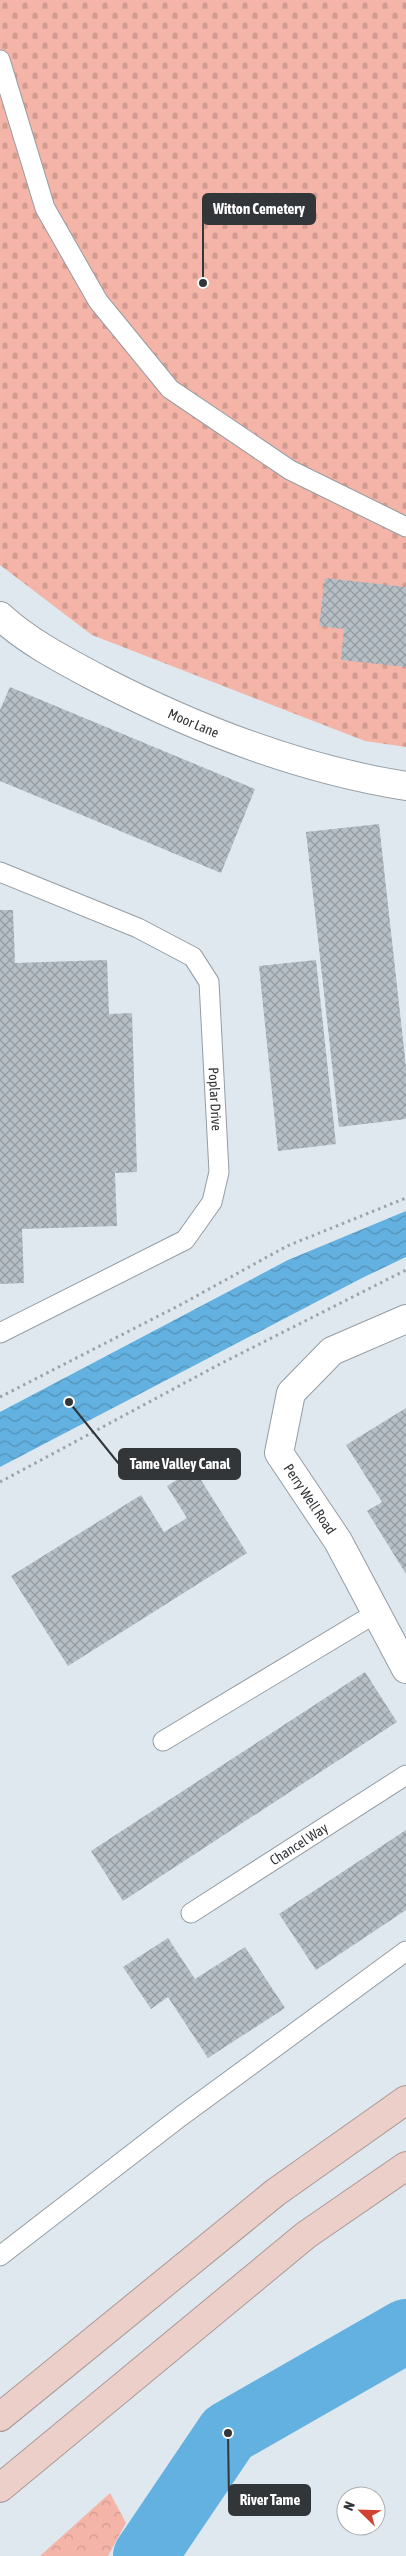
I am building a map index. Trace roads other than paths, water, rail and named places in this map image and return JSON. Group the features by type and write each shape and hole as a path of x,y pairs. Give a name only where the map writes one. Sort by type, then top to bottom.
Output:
{"highway":[{"path":"0,2416 276,2192 406,2100"},
{"path":"0,2488 306,2235 406,2166"}],"street":[{"name":"Moor Lane","path":"1,620 60,659 145,703 274,754 379,782 406,786"},
{"name":"Perry Well Road","path":"406,1319 332,1351 291,1393 279,1453 338,1541 406,1669"}],"lane":[{"path":"0,60 45,208 98,301 170,389 290,470 406,527"},
{"name":"Poplar Drive","path":"0,872 138,928 193,957 209,982 219,1172 212,1202 185,1240 0,1333"},
{"path":"163,1741 376,1613"},
{"name":"Chancel Way","path":"191,1913 406,1775"},
{"path":"0,2256 180,2117 406,1951"}],"water":[{"path":"406,1211 406,1257 362,1278 0,1467 0,1412 288,1260"}],"waterway":[{"path":"145,2556 228,2433 406,2331"}],"place":[{"name":"Witton Cemetery","path":"203,283"},
{"name":"Tame Valley Canal","path":"69,1402"},
{"name":"River Tame","path":"228,2433"}]}
